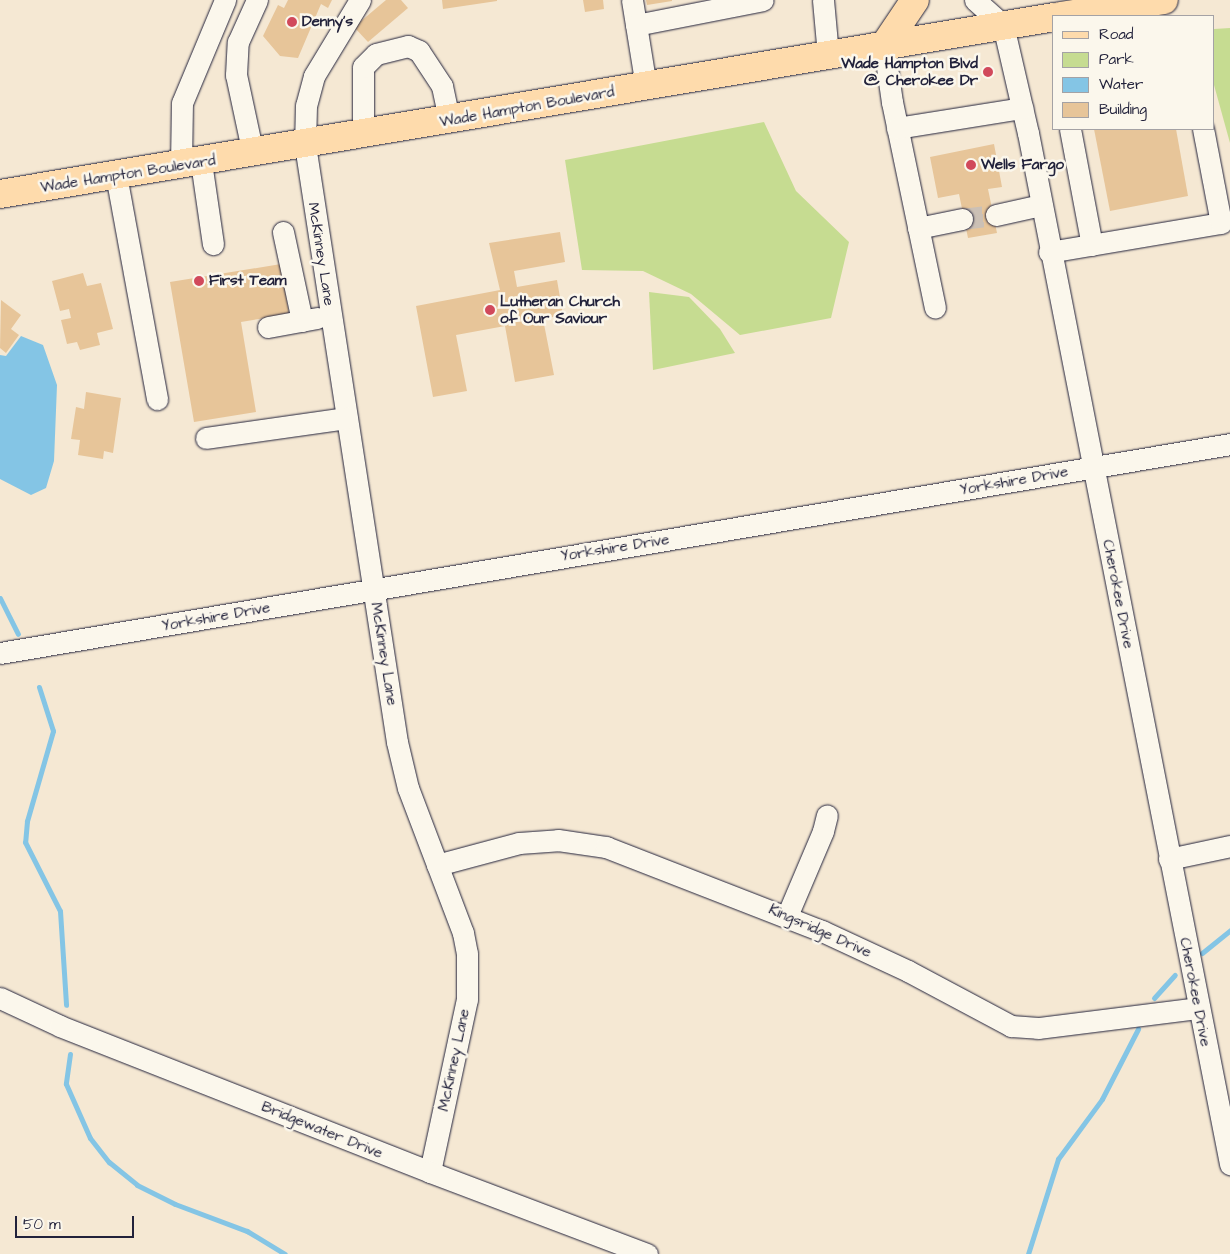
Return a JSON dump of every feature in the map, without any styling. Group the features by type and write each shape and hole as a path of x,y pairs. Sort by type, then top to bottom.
{"main road":[{"path":"884,46 915,0"},
{"path":"1067,15 1125,3 1166,0"},
{"name":"Wade Hampton Boulevard","path":"0,194 253,154 305,135 363,135 1003,25 1052,18"}],"street":[{"path":"213,244 191,164 182,103 225,0"},
{"path":"253,154 236,75 238,42 257,0"},
{"name":"McKinney Lane","path":"360,0 314,76 305,135 330,316 397,742 408,788 463,933 469,977 430,1172"},
{"path":"632,0 646,86"},
{"path":"636,25 763,0"},
{"path":"823,0 828,55"},
{"path":"975,0 1003,25"},
{"path":"1166,0 1170,15"},
{"name":"Cherokee Drive","path":"1003,25 1022,108 1230,1164"},
{"path":"363,135 363,67 376,54 408,46 419,52 442,86 449,120"},
{"path":"884,46 897,128 935,308"},
{"path":"897,128 1022,108"},
{"path":"1070,130 1092,244"},
{"path":"1049,252 1221,223 1204,130"},
{"path":"116,175 157,398"},
{"path":"996,215 1041,205"},
{"path":"918,228 962,220"},
{"path":"283,232 302,321"},
{"path":"268,327 330,316"},
{"path":"206,438 347,418"},
{"name":"Yorkshire Drive","path":"0,653 1230,444"},
{"path":"787,916 824,830 827,815"},
{"name":"Kingsridge Drive","path":"437,865 519,843 582,841 643,859 787,916 908,971 1011,1026 1038,1028 1199,1008"},
{"path":"1169,859 1230,846"},
{"name":"Bridgewater Drive","path":"0,998 60,1026 430,1172 647,1254"}],"green space":[{"path":"1230,28 1230,143 1215,89 1215,29"},
{"path":"764,122 796,191 849,242 831,318 740,335 691,294 643,271 582,270 565,160"},
{"path":"649,292 689,297 720,329 735,353 653,370"}],"water":[{"path":"21,336 43,345 57,385 54,461 46,488 31,495 0,479 0,355 6,356"}],"building":[{"name":"Denny's","path":"288,0 332,0 328,8 321,4 298,58 280,56 263,36 278,5 284,8"},
{"path":"386,0 401,0 408,8 368,42 354,27"},
{"path":"442,0 497,0 497,1 443,9"},
{"path":"583,0 603,0 604,9 585,12"},
{"path":"646,0 672,0 672,1 647,5"},
{"path":"1094,130 1176,130 1188,196 1110,211"},
{"path":"994,144 1002,187 988,189 997,233 968,238 959,194 938,198 930,157"},
{"name":"Lutheran Church of Our Saviour","path":"560,232 565,262 514,271 517,287 557,280 563,315 543,319 554,375 515,382 505,326 456,335 467,391 433,397 416,306 500,290 489,243"},
{"path":"281,264 289,314 241,322 256,412 194,422 170,282"},
{"path":"83,273 87,286 101,283 113,329 97,333 100,345 80,350 77,342 67,344 61,320 71,318 69,309 60,311 52,281"},
{"path":"1,300 21,315 11,329 19,335 6,353 0,348"},
{"path":"86,392 121,398 113,453 104,451 103,459 78,455 80,440 71,439 76,407 84,409"}],"waterway":[{"path":"0,598 18,634"},
{"path":"39,687 53,731 27,821 25,842 60,911 66,1005"},
{"path":"1202,953 1230,930"},
{"path":"1154,998 1175,975"},
{"path":"1028,1254 1058,1159 1102,1099 1138,1029"},
{"path":"70,1054 66,1084 90,1138 109,1162 137,1185 175,1204 247,1231 285,1254"}],"tunnel":[{"path":"962,219 996,215"}],"place":[{"name":"Denny's","path":"292,22"},
{"name":"Wade Hampton Blvd @ Cherokee Dr","path":"988,72"},
{"name":"Wells Fargo","path":"971,165"},
{"name":"First Team","path":"199,281"},
{"name":"Lutheran Church of Our Saviour","path":"490,310"}]}
